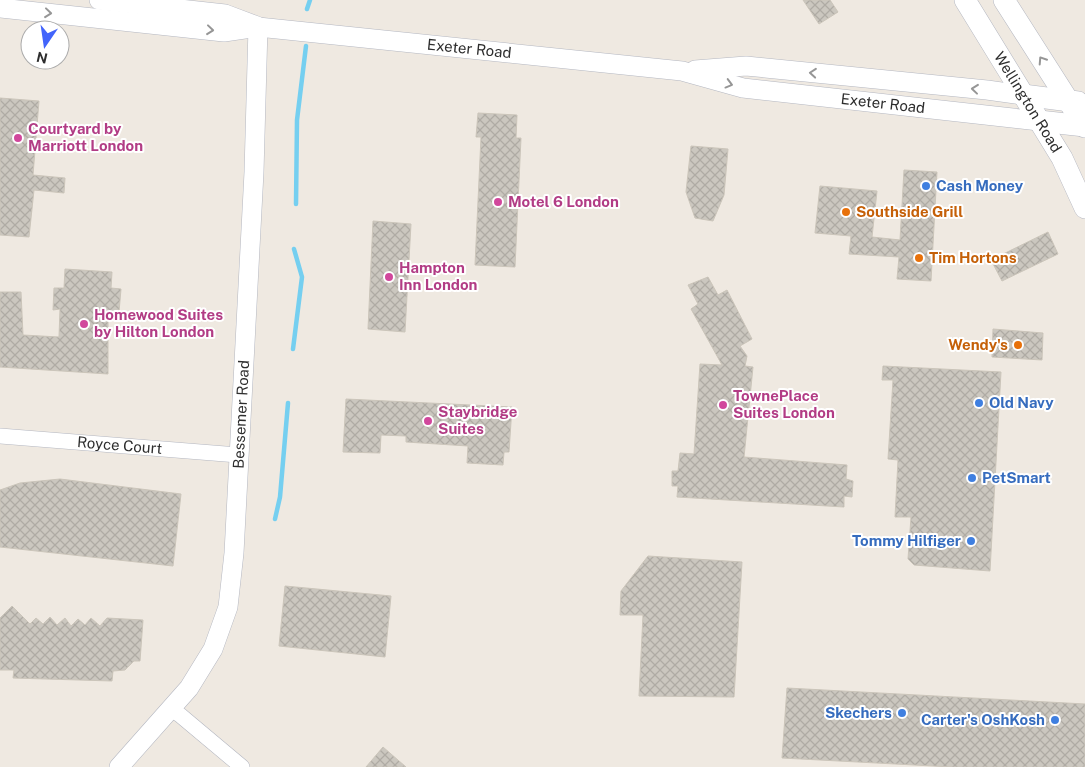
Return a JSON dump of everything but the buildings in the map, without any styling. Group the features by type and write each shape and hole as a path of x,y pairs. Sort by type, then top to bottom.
{"main road":[{"name":"Wellington Road","path":"965,0 1023,95 1044,121 1085,208"},
{"path":"1004,0 1077,102 1085,127"},
{"name":"Exeter Road","path":"1023,95 1077,102"},
{"name":"Exeter Road","path":"1044,121 1085,127"},
{"path":"1044,121 1085,173"}],"street":[{"name":"Exeter Road","path":"99,0 225,14 258,27"},
{"name":"Exeter Road","path":"0,8 224,32 258,27 682,71 743,88 1044,121"},
{"name":"Bessemer Road","path":"119,767 188,688 213,650 228,607 234,553 254,172 258,27"},
{"name":"Exeter Road","path":"682,71 746,66 1023,95"},
{"name":"Royce Court","path":"0,436 238,455"},
{"path":"171,709 242,767"}],"waterway":[{"path":"307,9 310,0"},
{"path":"296,204 297,120 306,46"},
{"path":"293,349 302,277 294,249"},
{"path":"275,519 280,497 288,403"}],"place":[{"name":"Courtyard by Marriott London","path":"18,138"},
{"name":"Cash Money","path":"926,186"},
{"name":"Motel 6 London","path":"498,202"},
{"name":"Southside Grill","path":"846,212"},
{"name":"Tim Hortons","path":"919,258"},
{"name":"Hampton Inn London","path":"389,277"},
{"name":"Homewood Suites by Hilton London","path":"84,324"},
{"name":"Wendy's","path":"1018,345"},
{"name":"Old Navy","path":"979,403"},
{"name":"TownePlace Suites London","path":"723,405"},
{"name":"Staybridge Suites","path":"428,421"},
{"name":"PetSmart","path":"972,478"},
{"name":"Tommy Hilfiger","path":"971,541"},
{"name":"Skechers","path":"902,713"},
{"name":"Carter's OshKosh","path":"1055,720"}]}
